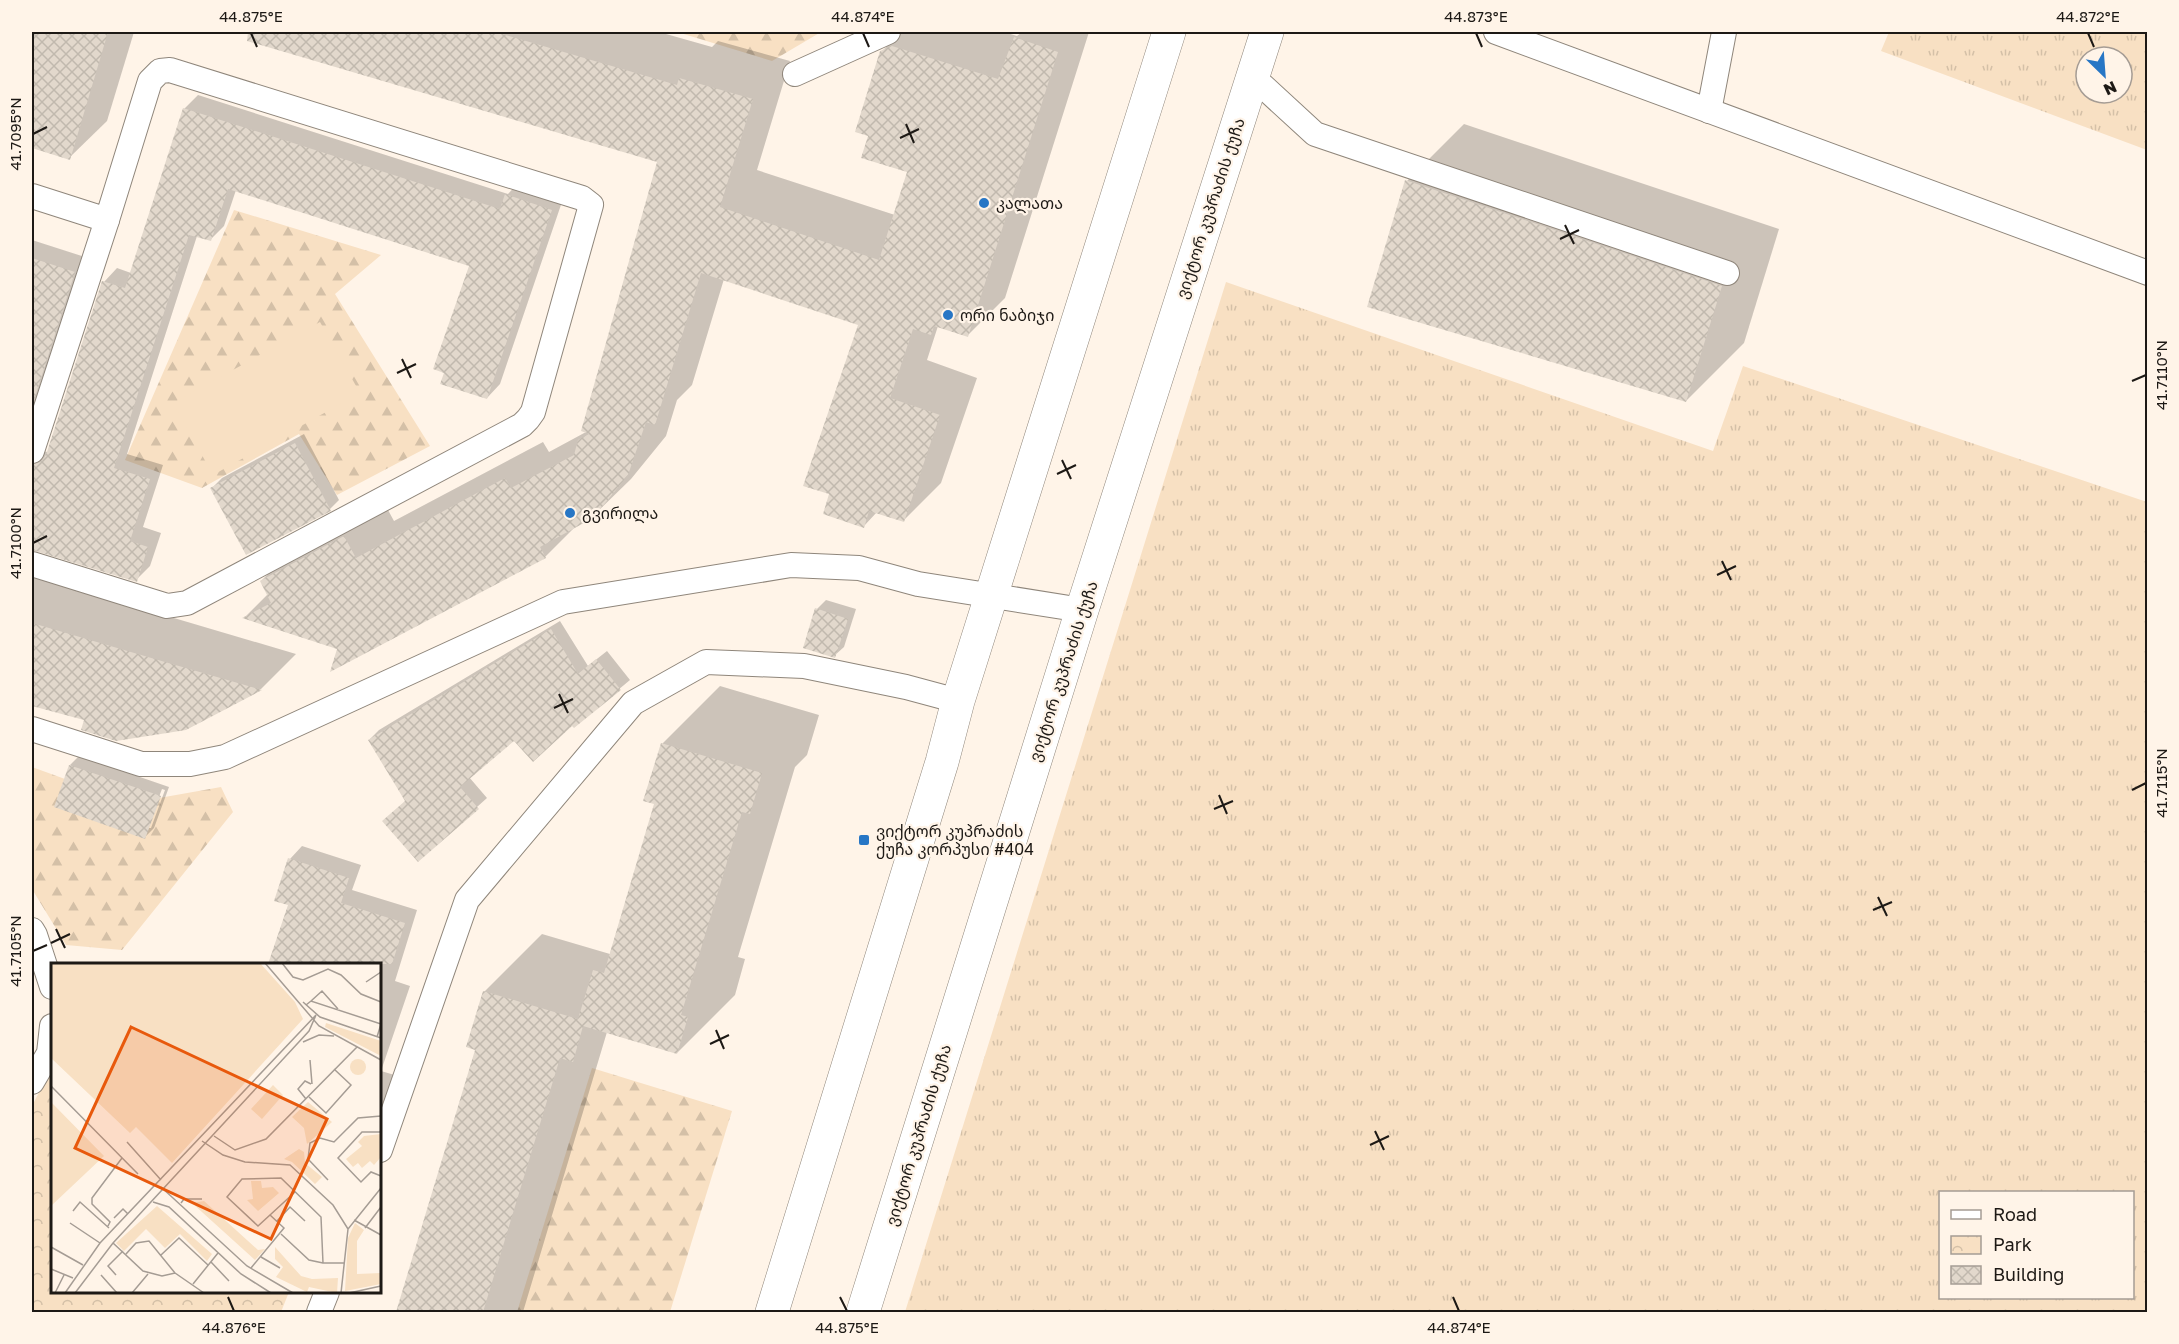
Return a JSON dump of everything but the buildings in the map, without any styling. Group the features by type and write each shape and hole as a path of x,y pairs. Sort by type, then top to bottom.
{"main road":[{"path":"772,1312 938,774 958,701 1169,32"},
{"name":"ვიქტორ კუპრაძის ქუჩა","path":"863,1312 1082,610 1267,32"}],"lane":[{"path":"795,74 888,32"},
{"path":"1496,32 2148,273"},
{"path":"1709,111 1724,32"},
{"path":"32,451 150,81 160,71 170,70 582,198 591,205 533,412 522,425 187,603 167,606 32,564"},
{"path":"1253,77 1315,134 1727,273"},
{"path":"32,196 106,220"},
{"path":"32,729 141,764 190,764 225,757 563,602 791,565 859,568 918,584 1082,610"},
{"path":"381,1147 467,900 633,703 706,663 804,666 906,687 958,701"},
{"path":"32,930 51,984"},
{"path":"32,1082 49,1053 51,1035"},
{"path":"319,1312 327,1293"}],"green space":[{"path":"677,32 821,32 772,61"},
{"path":"1889,32 2147,32 2147,150 1881,51"},
{"path":"234,210 381,255 335,294 430,446 337,495 299,434 202,488 125,460"},
{"path":"1226,282 1713,451 1743,366 2147,502 2147,1312 905,1312"},
{"path":"320,322 360,393 213,475 173,403"},
{"path":"32,767 131,803 221,787 233,812 122,950 66,945 32,889"},
{"path":"592,1068 732,1111 670,1312 517,1312"},
{"path":"51,1069 51,1293 289,1293 281,1312 32,1312 32,1106"}],"place":[{"name":"კალათა","path":"984,203"},
{"name":"ორი ნაბიჯი","path":"948,315"},
{"name":"გვირილა","path":"570,513"},
{"name":"ვიქტორ კუპრაძის ქუჩა კორპუსი #404","path":"864,840"}]}
